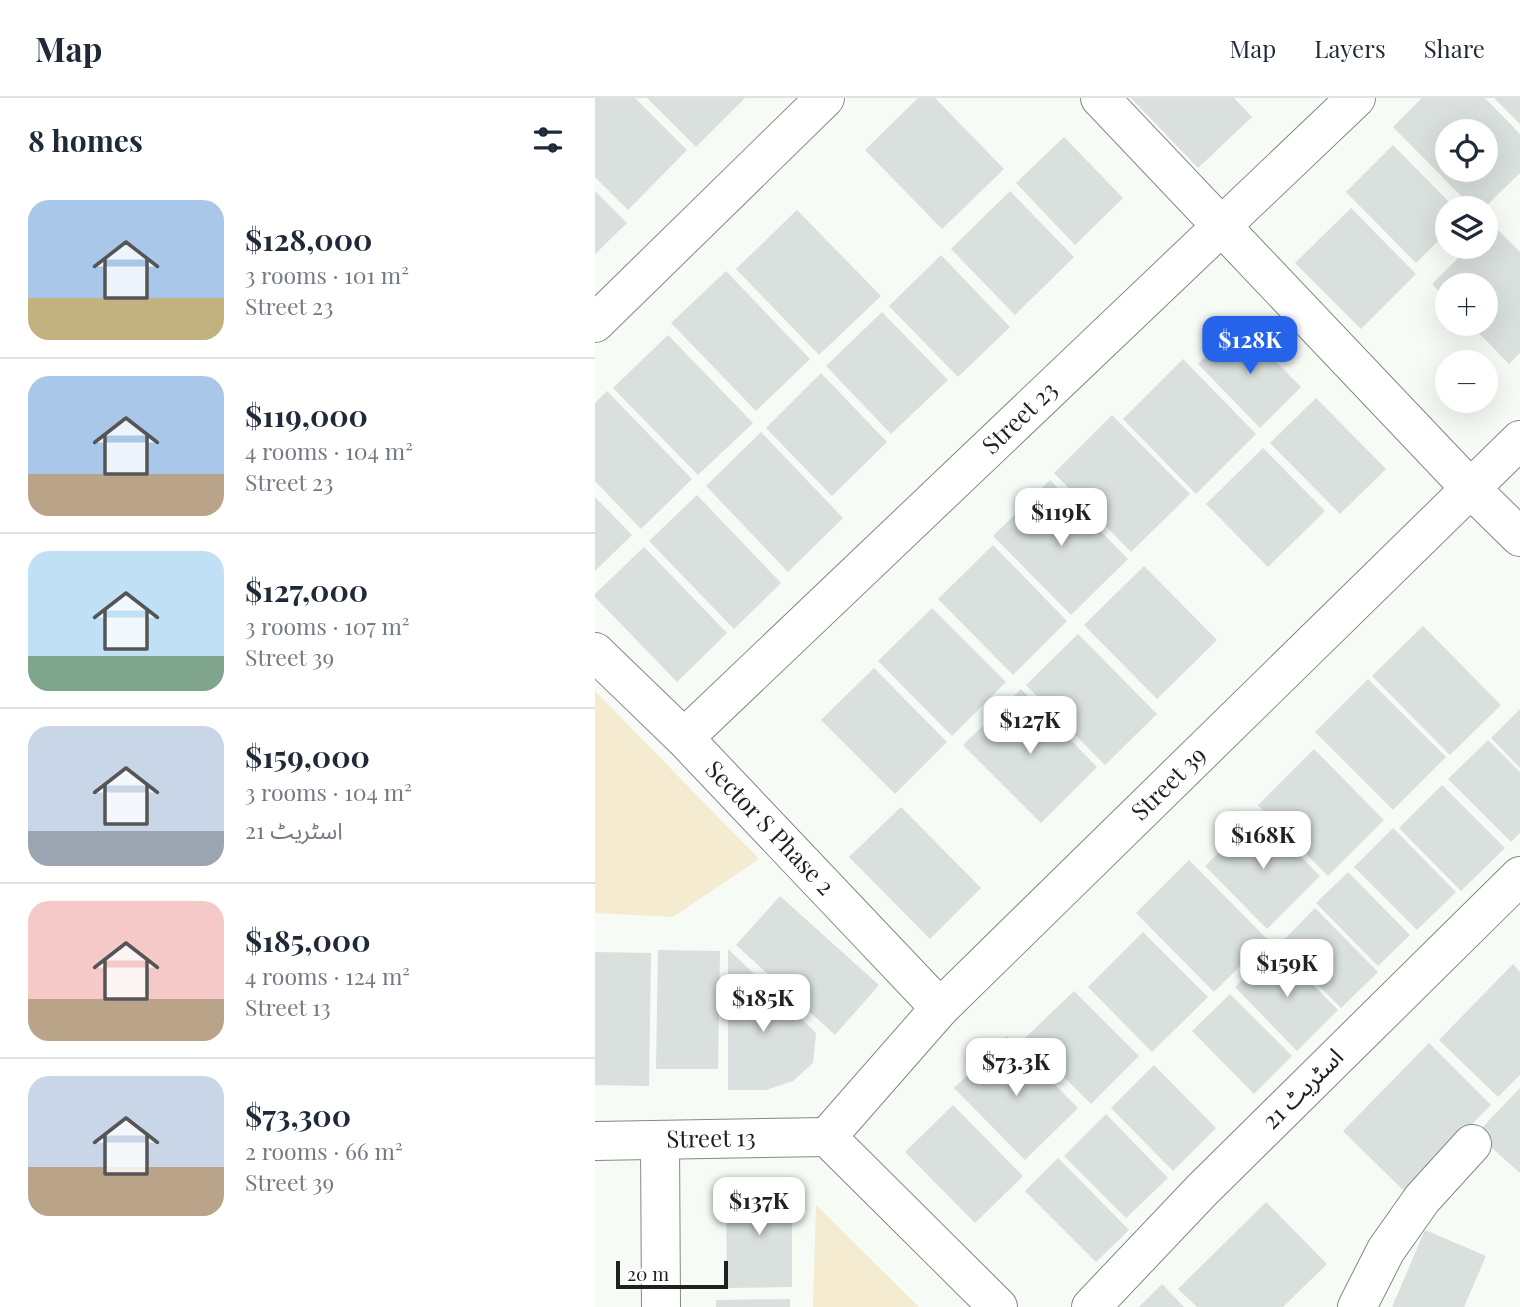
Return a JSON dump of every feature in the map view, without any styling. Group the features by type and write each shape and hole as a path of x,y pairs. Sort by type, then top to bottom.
{"street":[{"path":"595,323 825,98"},
{"path":"1100,98 1470,488 1520,537"},
{"name":"Street 23","path":"684,738 1356,98"},
{"name":"Street 39","path":"827,1137 940,1008 1520,440"},
{"name":"Sector S Phase 2","path":"595,652 684,738 940,1008"},
{"name":"اسٹریٹ 21","path":"1091,1307 1202,1190 1520,876"},
{"path":"827,1137 998,1307"},
{"name":"Street 13","path":"595,1141 827,1137"},
{"path":"660,1141 661,1307"},
{"path":"1357,1307 1386,1250 1422,1199 1472,1144"}],"shaded area":[{"path":"595,691 759,859 673,917 595,913"},
{"path":"816,1205 919,1307 813,1307"}],"building":[{"path":"595,98 635,98 687,150 628,210 595,177"},
{"path":"647,98 745,98 696,147"},
{"path":"918,98 935,98 1004,169 942,229 865,150"},
{"path":"1131,98 1234,98 1252,117 1198,168"},
{"path":"1422,98 1485,98 1520,134 1520,173 1496,196 1461,196 1447,182 1498,182 1498,119 1435,119 1435,170 1393,127"},
{"path":"1494,98 1520,98 1520,124"},
{"path":"1064,137 1123,198 1075,245 1016,183"},
{"path":"1393,145 1443,196 1435,196 1435,244 1416,263 1346,192"},
{"path":"595,191 627,223 595,254"},
{"path":"1010,191 1074,257 1015,315 951,249"},
{"path":"1351,208 1416,274 1361,329 1295,263"},
{"path":"797,210 881,296 819,355 736,269"},
{"path":"1498,230 1520,252 1520,353 1509,364 1482,336 1498,336 1498,273 1443,273 1457,259 1498,259"},
{"path":"941,255 1010,327 958,377 889,306"},
{"path":"726,271 810,359 756,411 671,323"},
{"path":"882,312 948,380 891,434 826,366"},
{"path":"1239,324 1301,387 1260,428 1198,364"},
{"path":"668,335 753,423 698,475 613,388"},
{"path":"1183,359 1256,434 1196,494 1123,419"},
{"path":"821,373 887,442 832,496 766,428"},
{"path":"607,391 692,479 641,529 595,481 595,403"},
{"path":"1316,398 1386,469 1340,514 1270,443"},
{"path":"1112,415 1190,494 1131,552 1054,473"},
{"path":"761,432 843,518 788,572 706,486"},
{"path":"1263,448 1325,511 1268,567 1206,504"},
{"path":"1050,480 1128,559 1071,615 993,536"},
{"path":"697,495 781,583 734,629 649,541"},
{"path":"595,497 632,535 595,571"},
{"path":"993,545 1067,621 1013,675 938,599"},
{"path":"644,547 727,633 677,682 595,597"},
{"path":"1144,566 1217,640 1157,699 1084,625"},
{"path":"932,608 1006,682 952,736 878,661"},
{"path":"1423,626 1501,705 1450,755 1372,676"},
{"path":"1078,634 1157,714 1105,765 1026,685"},
{"path":"874,668 947,742 895,794 821,720"},
{"path":"1368,679 1446,757 1393,810 1315,732"},
{"path":"1021,689 1097,767 1041,823 963,745"},
{"path":"1520,709 1520,768 1491,738"},
{"path":"1488,740 1520,772 1520,833 1511,842 1448,779"},
{"path":"1314,749 1384,820 1328,876 1258,805"},
{"path":"1442,785 1505,848 1461,891 1399,828"},
{"path":"901,807 981,888 930,939 849,857"},
{"path":"1258,813 1320,876 1267,929 1205,866"},
{"path":"1393,828 1456,892 1417,930 1354,867"},
{"path":"1189,860 1267,939 1214,992 1136,913"},
{"path":"1348,872 1410,935 1378,966 1316,903"},
{"path":"780,896 879,985 835,1035 736,945"},
{"path":"1315,908 1378,972 1341,1008 1279,945"},
{"path":"1143,932 1208,997 1152,1052 1088,987"},
{"path":"1276,947 1338,1010 1297,1051 1235,987"},
{"path":"728,949 816,1033 813,1063 793,1081 766,1090 728,1090"},
{"path":"658,950 720,951 718,1069 656,1069"},
{"path":"595,952 651,953 649,1086 595,1085"},
{"path":"1513,964 1520,972 1520,1075 1498,1097 1439,1040"},
{"path":"1074,991 1139,1056 1091,1104 1025,1038"},
{"path":"1230,994 1292,1056 1254,1094 1192,1031"},
{"path":"1007,1036 1078,1108 1025,1160 954,1088"},
{"path":"1429,1043 1491,1105 1405,1192 1343,1131"},
{"path":"1154,1065 1216,1128 1173,1171 1111,1108"},
{"path":"1520,1088 1520,1173 1476,1134"},
{"path":"953,1105 1023,1176 975,1223 905,1152"},
{"path":"1106,1114 1168,1178 1126,1218 1064,1156"},
{"path":"1058,1158 1129,1230 1096,1262 1025,1191"},
{"path":"792,1187 792,1287 727,1288 726,1188"},
{"path":"1266,1202 1327,1264 1283,1307 1197,1307 1178,1289"},
{"path":"1425,1230 1486,1256 1464,1307 1392,1307"},
{"path":"1162,1284 1184,1307 1139,1307"},
{"path":"790,1299 790,1307 716,1307 716,1300"}]}
